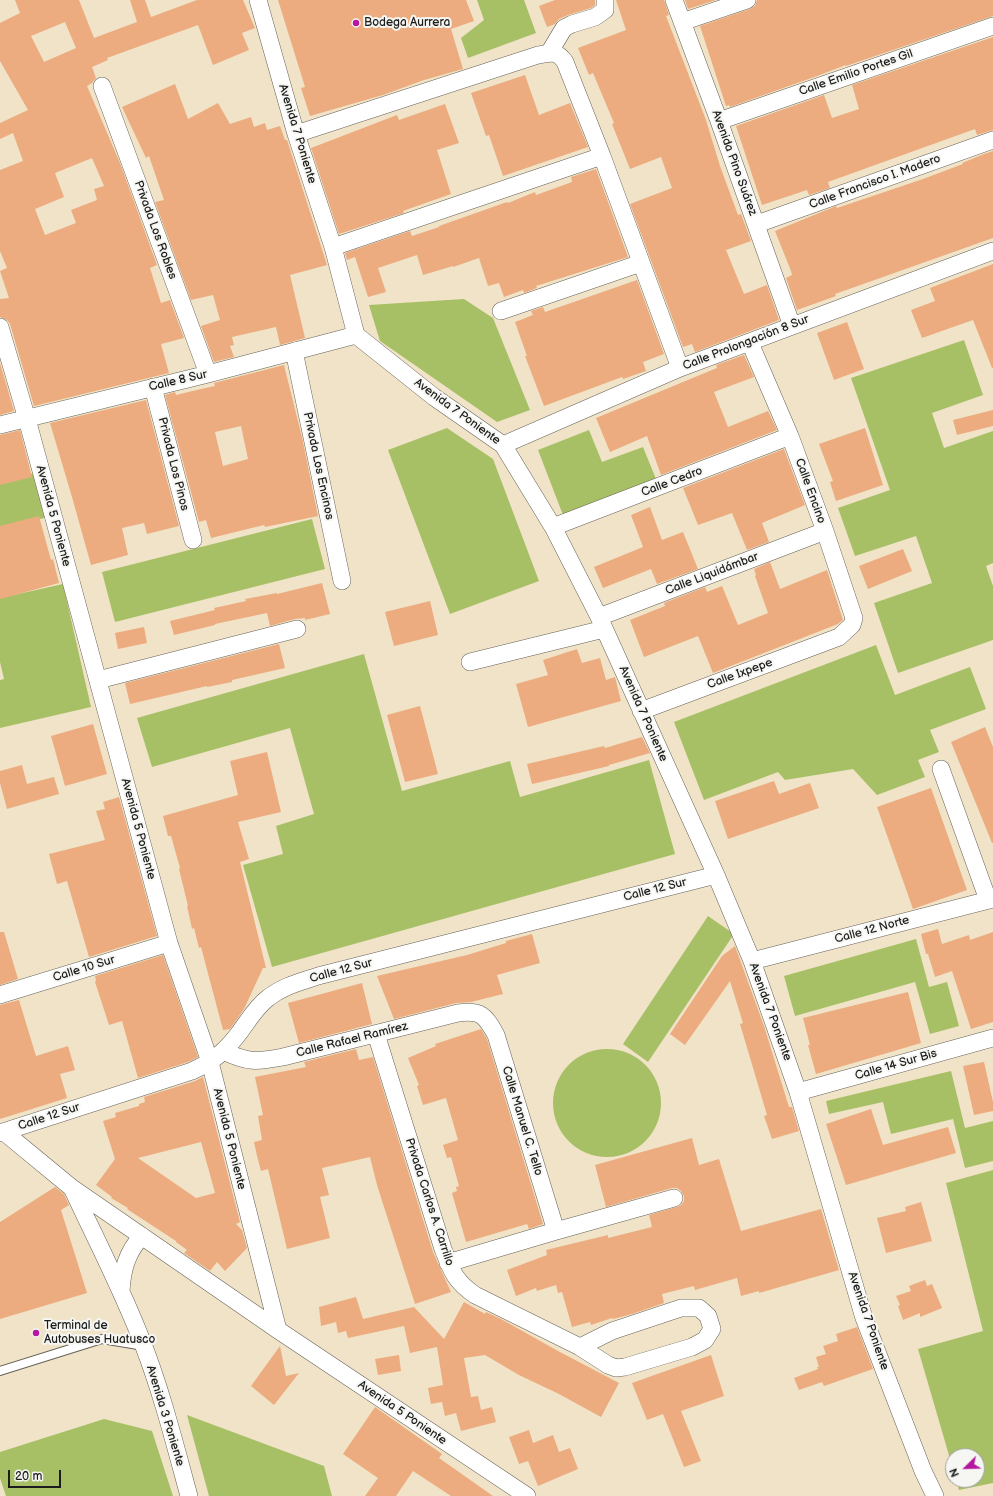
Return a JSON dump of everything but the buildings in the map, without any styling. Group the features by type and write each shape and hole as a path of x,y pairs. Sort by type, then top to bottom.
{"street":[{"name":"Avenida 7 Poniente","path":"258,0 296,134 333,247 356,335 434,397 503,445 553,527 602,623 640,710 716,875 752,961 798,1092 864,1318 923,1471 935,1496"},
{"path":"549,53 564,28 595,17 605,10 605,0"},
{"name":"Avenida Pino Suárez","path":"674,0 757,224 792,326"},
{"path":"682,22 747,0"},
{"name":"Calle Emilio Portes Gil","path":"719,121 993,26"},
{"path":"296,134 530,57 549,53 561,56 565,62 602,156 680,368"},
{"name":"Privada Los Robles","path":"102,86 208,374"},
{"name":"Calle Francisco I. Madero","path":"757,224 993,140"},
{"path":"333,247 602,156"},
{"name":"Calle Prolongación 8 Sur","path":"503,445 680,368 993,251"},
{"path":"501,311 641,262"},
{"name":"Avenida 5 Poniente","path":"0,326 27,419 169,943 210,1062 278,1330"},
{"name":"Calle 8 Sur","path":"0,425 208,374 356,335"},
{"name":"Calle Encino","path":"750,343 790,436 825,531 854,618 852,625 839,637"},
{"name":"Privada Los Encinos","path":"294,351 342,581"},
{"name":"Privada Los Pinos","path":"153,387 193,540"},
{"name":"Calle Cedro","path":"553,527 790,436"},
{"name":"Calle Liquidámbar","path":"470,662 602,623 825,531"},
{"path":"98,680 297,629"},
{"name":"Calle Ixpepe","path":"640,710 839,637"},
{"path":"941,769 991,899"},
{"name":"Calle 12 Sur","path":"2,1132 192,1070 210,1062 223,1051 267,998 286,986 318,976 716,875"},
{"name":"Calle 12 Norte","path":"752,961 991,899"},
{"name":"Calle 10 Sur","path":"0,995 169,943"},
{"name":"Calle Rafael Ramírez","path":"223,1051 248,1061 263,1061 472,1011 481,1015"},
{"name":"Calle Manuel C. Tello","path":"481,1015 489,1022 496,1035 556,1231"},
{"name":"Privada Carlos A. Carrillo","path":"376,1034 448,1263 453,1274 463,1287 475,1295 580,1347 608,1365 616,1368 625,1367 692,1347 705,1340 712,1329 708,1316 699,1308 681,1308 612,1331 580,1347"},
{"name":"Calle 14 Sur Bis","path":"798,1092 993,1038"},
{"name":"Avenida 5 Poniente","path":"2,1132 72,1188 278,1330 527,1496"},
{"name":"Avenida 3 Poniente","path":"72,1188 121,1292 144,1346 189,1496"},
{"path":"448,1263 674,1198"},
{"name":"Avenida 3 Poniente","path":"121,1292 122,1273 130,1251 142,1236"}],"lane":[{"path":"0,1371 102,1339 144,1346"}],"green space":[{"path":"477,0 524,0 536,33 468,58 461,38 484,20"},
{"path":"464,299 493,318 530,410 497,422 380,341 369,305"},
{"path":"964,340 983,395 932,413 944,448 993,431 993,563 986,566 993,586 993,640 898,673 874,603 932,583 916,536 855,556 838,508 890,490 851,378"},
{"path":"447,428 493,459 539,581 450,614 388,450"},
{"path":"589,430 602,462 643,447 656,479 563,515 538,450"},
{"path":"39,472 49,517 0,528 0,481"},
{"path":"312,519 325,569 115,622 102,572"},
{"path":"63,584 91,707 0,728 0,680 4,679 0,662 0,598"},
{"path":"876,645 895,695 970,667 986,709 930,730 939,752 918,760 925,777 877,795 853,769 785,780 778,772 704,800 674,722"},
{"path":"364,654 402,791 510,761 520,797 649,760 675,854 272,967 243,865 283,854 276,826 314,814 290,728 152,767 137,718"},
{"path":"708,916 734,934 648,1062 623,1044"},
{"path":"916,939 929,987 947,982 959,1026 930,1034 915,982 795,1016 784,976"},
{"path":"607,1049 628,1053 645,1065 657,1082 661,1103 657,1124 645,1141 628,1153 607,1157 586,1153 569,1141 557,1124 553,1103 557,1082 569,1065 586,1053"},
{"path":"951,1071 965,1128 993,1121 993,1161 965,1168 953,1119 891,1134 883,1102 829,1114 826,1101"},
{"path":"993,1170 993,1483 985,1485 985,1448 947,1448 918,1349 983,1331 946,1183"},
{"path":"187,1415 324,1466 332,1496 209,1496"},
{"path":"104,1419 152,1431 173,1496 6,1496 0,1478 0,1452"},
{"path":"958,1488 969,1488 959,1490"}],"place":[{"name":"Bodega Aurrera","path":"356,23"},
{"name":"Terminal de Autobuses Huatusco","path":"36,1333"}]}
